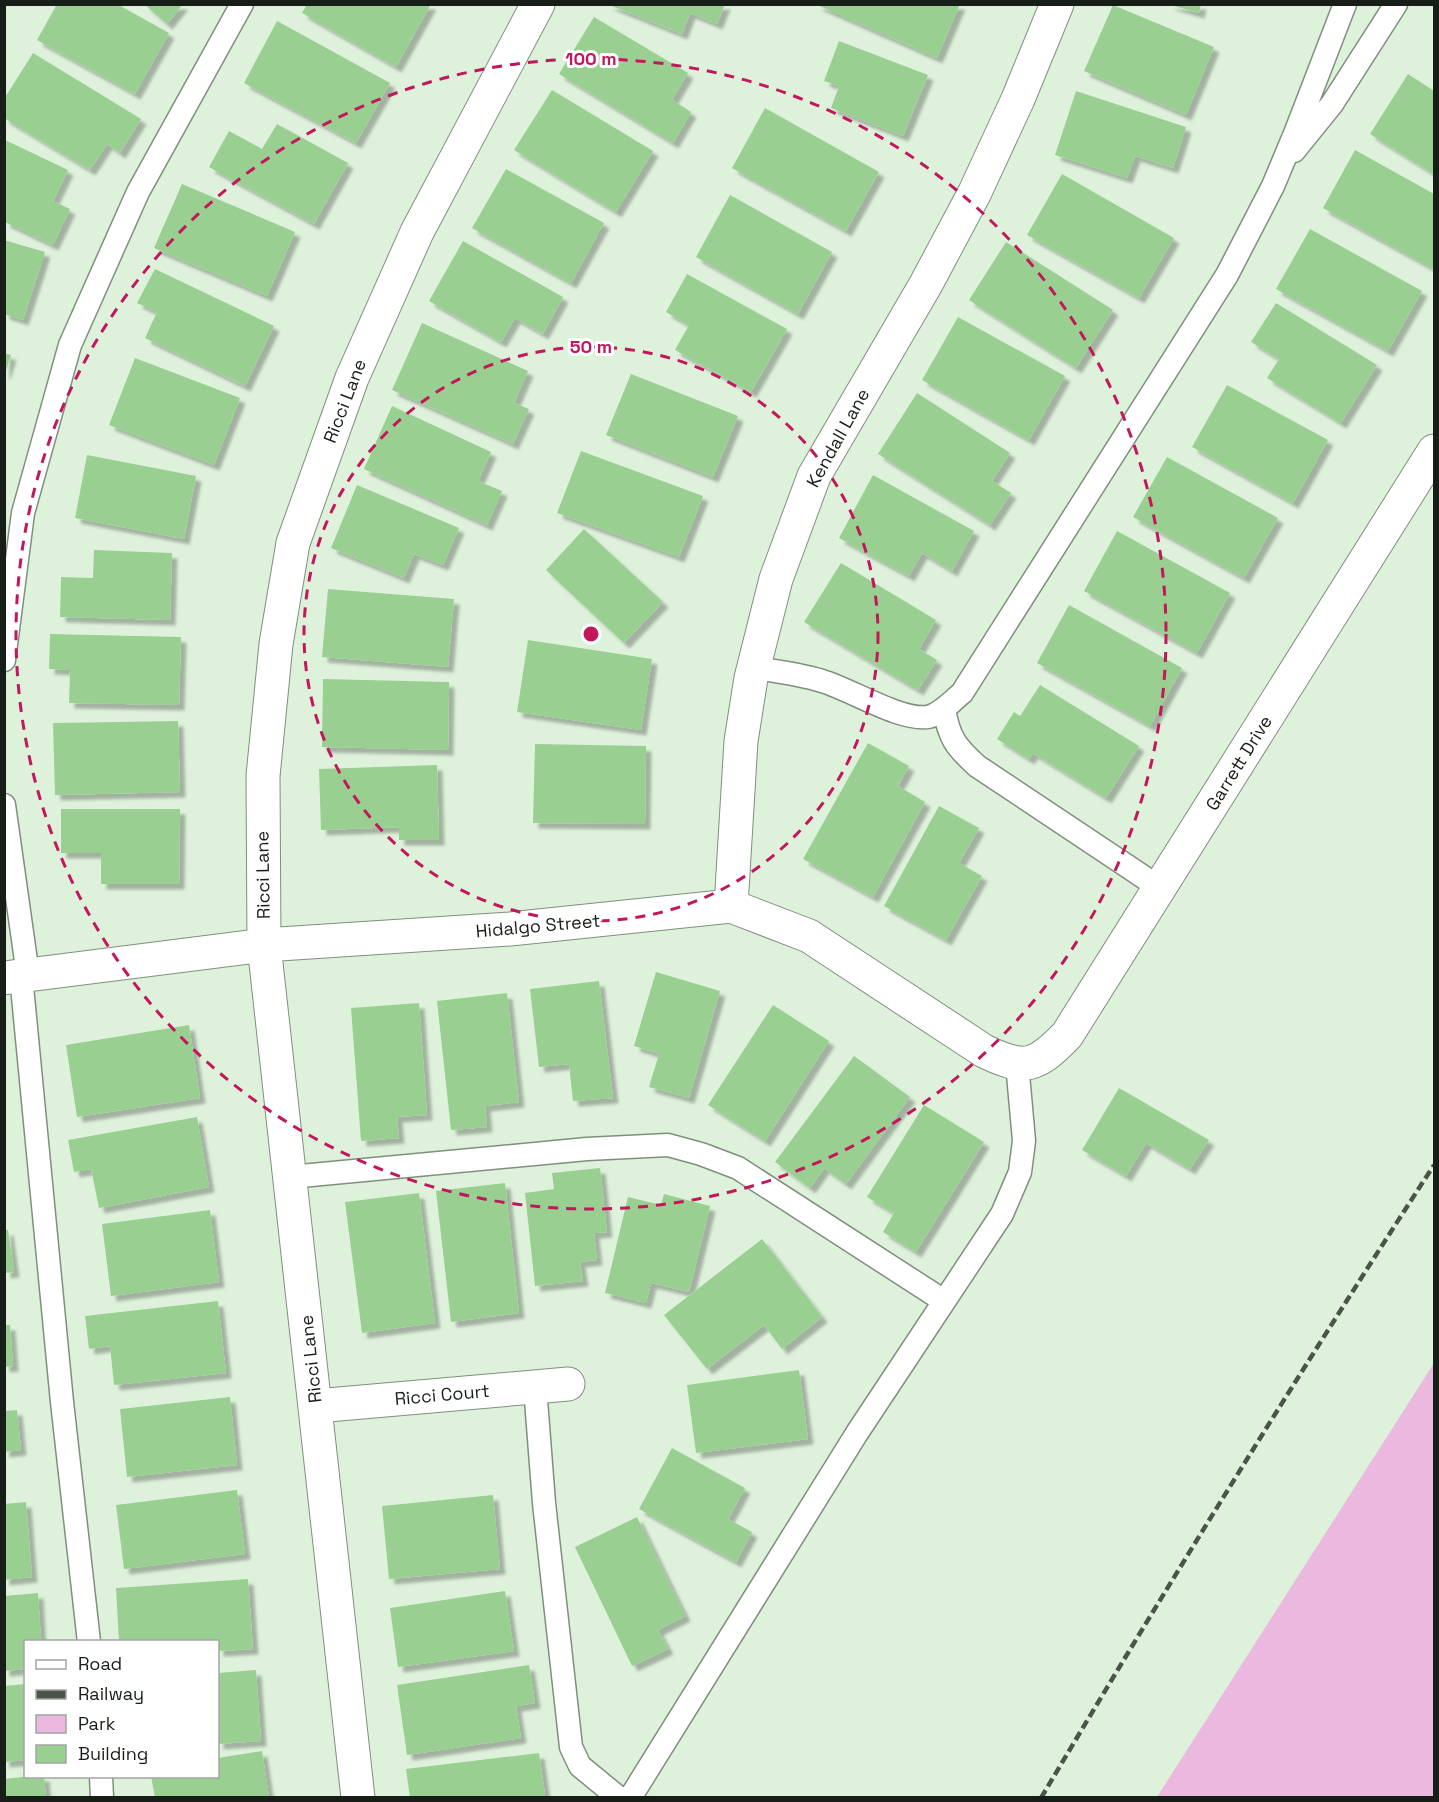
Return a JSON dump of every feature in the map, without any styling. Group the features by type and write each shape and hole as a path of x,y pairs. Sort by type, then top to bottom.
{"street":[{"name":"Ricci Lane","path":"358,1797 264,945 262,776 276,644 293,543 352,378 417,232 538,4"},
{"name":"Kendall Lane","path":"731,906 741,741 754,668 776,579 814,476 926,284 975,192 1018,99 1057,4"},
{"name":"Garrett Drive","path":"1024,1063 1049,1054 1067,1035 1434,451"},
{"name":"Hidalgo Street","path":"18,976 264,945 510,929 731,906 809,936 984,1051 1007,1062 1024,1063"},
{"name":"Ricci Court","path":"316,1406 568,1384"}],"lane":[{"path":"4,660 23,513 70,345 138,192 242,4"},
{"path":"754,668 822,681 880,706 908,715 928,717 944,709 962,693 1227,275 1281,165 1345,4"},
{"path":"1281,165 1305,140 1332,104 1396,4"},
{"path":"944,709 948,731 958,749 977,766 1160,888"},
{"path":"4,805 18,976 89,1640"},
{"path":"630,1797 857,1433 1002,1214 1020,1172 1024,1141 1024,1063"},
{"path":"290,1177 587,1149 668,1145 738,1168 944,1301"},
{"path":"535,1387 544,1503 571,1748 580,1766 619,1797"},
{"path":"101,1778 102,1797"}],"green space":[{"path":"1434,1363 1434,1797 1157,1797"}],"building":[{"path":"57,4 117,4 169,33 135,94 37,40"},
{"path":"144,4 183,4 167,24"},
{"path":"307,4 431,4 396,67 302,13"},
{"path":"607,4 725,4 717,24 690,13 682,34"},
{"path":"815,4 960,4 937,58"},
{"path":"1167,4 1201,4 1199,13"},
{"path":"1113,5 1214,47 1186,115 1084,71"},
{"path":"594,17 688,73 672,100 691,112 673,143 559,74"},
{"path":"277,21 390,83 356,143 244,83"},
{"path":"839,41 928,75 903,136 831,108 839,86 824,81"},
{"path":"33,53 141,119 120,153 107,144 90,170 4,118 4,99"},
{"path":"1408,74 1434,91 1434,174 1370,134"},
{"path":"552,90 653,151 616,212 514,150"},
{"path":"1076,91 1186,127 1173,168 1135,156 1127,178 1055,155"},
{"path":"765,108 879,172 846,231 732,168"},
{"path":"277,124 348,163 314,224 209,167 229,131 262,149"},
{"path":"5,140 68,170 53,201 70,209 53,245 5,222"},
{"path":"1355,150 1434,194 1434,269 1323,208"},
{"path":"506,169 604,223 571,283 472,228"},
{"path":"1062,174 1174,238 1139,298 1027,235"},
{"path":"182,184 295,232 267,296 154,248"},
{"path":"730,195 832,252 798,314 696,257"},
{"path":"1310,229 1422,291 1388,351 1276,289"},
{"path":"4,240 45,252 23,320 4,314"},
{"path":"463,241 563,297 543,334 515,318 501,342 429,301"},
{"path":"1006,242 1113,310 1076,368 969,300"},
{"path":"155,269 274,326 245,386 145,338 157,312 137,303"},
{"path":"687,274 787,329 751,392 675,350 689,325 666,312"},
{"path":"1276,303 1377,365 1341,423 1267,378 1279,359 1251,342"},
{"path":"958,317 1065,376 1029,440 922,380"},
{"path":"422,323 528,371 514,403 529,409 513,444 392,390"},
{"path":"4,353 11,355 5,374 4,374"},
{"path":"135,358 240,398 214,465 109,425"},
{"path":"631,374 738,416 713,477 606,435"},
{"path":"1227,385 1328,440 1293,503 1192,447"},
{"path":"917,393 1010,453 992,481 1011,493 990,525 878,454"},
{"path":"392,406 491,452 478,481 502,491 487,525 364,469"},
{"path":"581,451 703,496 679,557 557,513"},
{"path":"87,455 196,476 184,539 75,518"},
{"path":"1167,457 1278,518 1244,578 1133,517"},
{"path":"873,475 974,531 952,571 922,553 909,576 839,538"},
{"path":"357,485 459,528 443,565 414,554 404,578 331,548"},
{"path":"584,529 663,602 624,643 546,570"},
{"path":"1117,531 1230,593 1197,653 1084,591"},
{"path":"94,550 172,553 170,620 60,617 61,577 93,578"},
{"path":"841,563 936,620 919,649 937,660 918,690 804,622"},
{"path":"328,589 454,599 448,667 322,657"},
{"path":"1069,605 1182,668 1150,726 1037,663"},
{"path":"50,634 181,637 179,705 69,703 70,670 49,669"},
{"path":"528,640 652,659 641,730 517,712"},
{"path":"323,679 449,682 448,750 322,747"},
{"path":"1040,685 1139,746 1106,798 1033,753 1029,759 997,739 1014,712 1020,716"},
{"path":"178,721 180,792 55,795 53,723"},
{"path":"868,743 909,766 898,786 925,802 873,897 803,859"},
{"path":"535,744 646,746 645,824 533,823"},
{"path":"437,765 439,840 399,840 399,827 321,830 319,769"},
{"path":"939,806 979,828 959,863 982,876 946,940 884,906"},
{"path":"61,809 180,809 179,884 101,884 101,853 61,853"},
{"path":"656,972 720,991 689,1098 649,1087 659,1054 634,1046"},
{"path":"599,981 613,1098 573,1101 569,1064 539,1067 530,989"},
{"path":"507,993 519,1102 485,1106 487,1127 451,1130 437,1001"},
{"path":"419,1003 427,1115 397,1117 399,1138 361,1141 351,1008"},
{"path":"773,1005 829,1041 765,1141 708,1105"},
{"path":"189,1025 200,1098 77,1117 66,1045"},
{"path":"854,1056 910,1097 846,1184 824,1168 810,1188 775,1162"},
{"path":"1119,1088 1209,1140 1190,1169 1146,1143 1126,1176 1082,1150"},
{"path":"924,1105 984,1142 916,1252 883,1232 894,1213 867,1197"},
{"path":"197,1117 209,1187 99,1208 91,1169 74,1172 68,1140"},
{"path":"600,1168 607,1232 594,1233 597,1260 580,1262 583,1281 535,1286 525,1193 554,1189 552,1173"},
{"path":"505,1183 519,1313 451,1322 436,1191"},
{"path":"419,1193 435,1323 362,1333 345,1202"},
{"path":"664,1194 710,1206 689,1292 651,1283 646,1303 605,1293 628,1197 661,1205"},
{"path":"210,1210 219,1282 111,1296 102,1224"},
{"path":"5,1230 8,1230 14,1272 5,1273"},
{"path":"762,1239 822,1317 782,1349 764,1325 707,1369 664,1315"},
{"path":"218,1301 226,1373 114,1385 110,1346 89,1349 85,1316"},
{"path":"4,1325 10,1325 13,1366 4,1367"},
{"path":"799,1370 808,1439 696,1453 687,1385"},
{"path":"230,1397 237,1465 127,1477 120,1409"},
{"path":"17,1410 21,1450 4,1452 4,1411"},
{"path":"672,1448 745,1488 728,1519 752,1532 736,1562 639,1509"},
{"path":"237,1490 245,1554 124,1569 116,1505"},
{"path":"493,1495 500,1569 389,1579 382,1506"},
{"path":"26,1502 32,1577 4,1580 4,1504"},
{"path":"637,1517 685,1616 658,1630 668,1649 632,1666 575,1547"},
{"path":"248,1579 253,1649 219,1651 219,1640 119,1640 116,1588"},
{"path":"505,1591 514,1651 398,1667 390,1608"},
{"path":"38,1593 41,1640 24,1640 24,1669 4,1671 4,1596"},
{"path":"529,1665 535,1703 516,1706 521,1738 407,1755 397,1685"},
{"path":"256,1670 261,1741 219,1744 219,1673"},
{"path":"24,1684 24,1760 4,1762 4,1686"},
{"path":"262,1751 269,1798 155,1798 151,1778 219,1778 219,1758"},
{"path":"539,1753 545,1795 527,1798 410,1798 406,1769"},
{"path":"44,1778 46,1798 4,1798 4,1779"}],"railway":[{"path":"1041,1798 1234,1479 1434,1165"}]}
